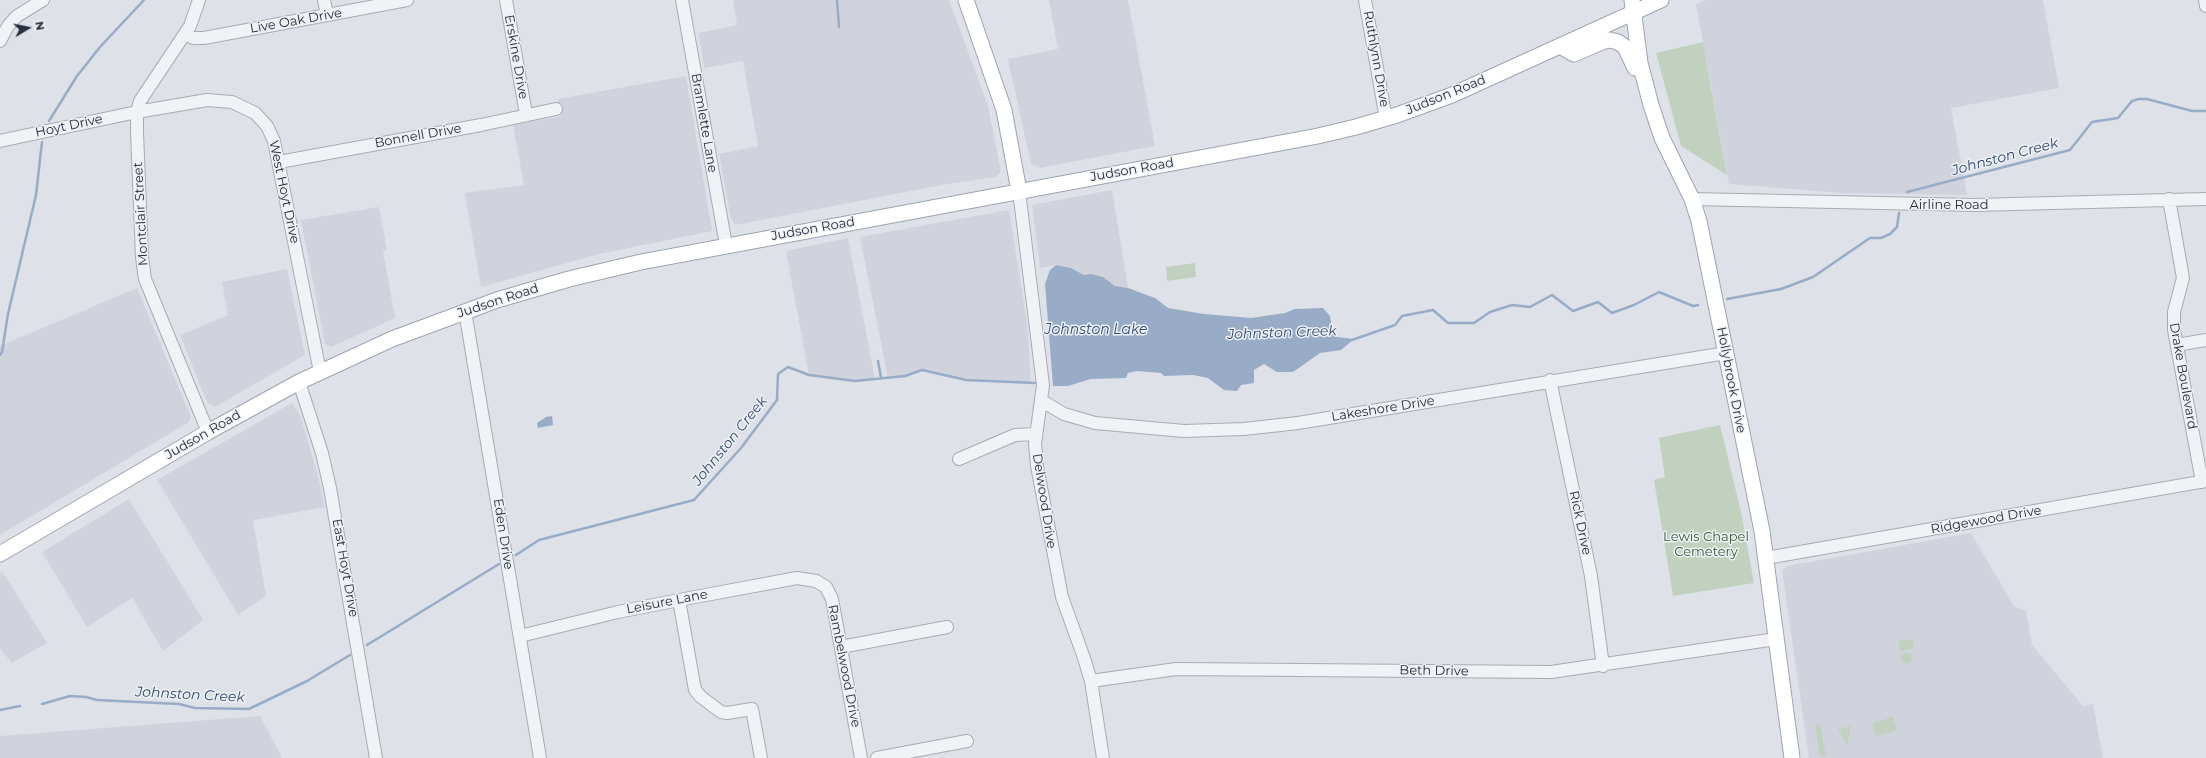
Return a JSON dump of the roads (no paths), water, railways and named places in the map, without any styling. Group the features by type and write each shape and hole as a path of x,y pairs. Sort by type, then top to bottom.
{"main road":[{"path":"966,0 1004,110 1020,191"},
{"name":"Judson Road","path":"0,554 208,432 299,382 392,339 465,311 569,278 726,245 1318,136 1386,119 1452,95 1560,46 1633,6 1661,0"},
{"name":"Hollybrook Drive","path":"1633,6 1643,74 1662,138 1692,199 1699,221 1766,558 1792,758"},
{"path":"1560,46 1574,54 1604,41 1610,40 1618,42 1626,47 1632,67 1643,74"}],"street":[{"path":"0,41 8,26 17,16 43,0"},
{"name":"Montclair Street","path":"198,0 194,17 185,34 146,91 137,112 137,132 144,273 151,295 208,432"},
{"path":"324,0 327,15"},
{"name":"Live Oak Drive","path":"185,34 193,38 204,38 407,0"},
{"name":"Erskine Drive","path":"506,0 526,114"},
{"name":"Bramlette Lane","path":"682,0 726,245"},
{"name":"Ruthlynn Drive","path":"1365,0 1386,119"},
{"path":"2205,0 2206,6"},
{"name":"West Hoyt Drive","path":"137,112 207,100 225,100 238,104 255,113 267,126 274,141 279,162 320,372"},
{"name":"Bonnell Drive","path":"279,162 481,124 556,108"},
{"name":"Hoyt Drive","path":"0,141 137,112"},
{"name":"Delwood Drive","path":"1020,191 1042,381 1042,401 1036,434 1037,466 1059,585 1064,606 1084,658 1090,681 1103,758"},
{"name":"Airline Road","path":"1692,199 1968,205 2206,199"},
{"name":"Drake Boulevard","path":"2170,200 2183,278 2173,315 2177,345 2204,481"},
{"name":"Eden Drive","path":"465,311 540,758"},
{"path":"2177,345 2206,340"},
{"name":"Lakeshore Drive","path":"1042,401 1064,414 1095,423 1184,431 1229,430 1298,423 1726,352"},
{"name":"Rick Drive","path":"1550,380 1591,576 1603,666"},
{"name":"East Hoyt Drive","path":"299,382 322,453 330,488 376,758"},
{"path":"959,459 1015,435 1036,434"},
{"name":"Ridgewood Drive","path":"1766,558 2204,481"},
{"name":"Leisure Lane","path":"520,636 622,611 797,578 816,581"},
{"name":"Rambelwood Drive","path":"816,581 826,587 831,595 861,758"},
{"path":"679,600 695,690 701,697 721,712 727,713 752,709 761,758"},
{"path":"841,647 947,627"},
{"name":"Beth Drive","path":"1090,681 1176,669 1541,672 1603,666 1776,639"},
{"path":"877,758 967,741"}],"water":[{"name":"Johnston Lake","path":"1056,265 1071,268 1084,275 1091,274 1103,277 1115,286 1128,288 1155,298 1168,308 1204,314 1251,318 1285,313 1295,309 1323,308 1330,316 1332,328 1337,337 1354,339 1341,350 1320,353 1293,372 1277,372 1264,364 1254,370 1254,383 1241,385 1237,391 1224,390 1208,378 1193,375 1164,376 1161,373 1137,371 1128,373 1126,378 1091,379 1068,386 1053,386 1045,284 1050,270"},
{"path":"552,416 553,425 538,428 537,423 546,417"}],"waterway":[{"path":"49,121 77,76 100,47 144,0"},
{"path":"837,0 839,27"},
{"name":"Johnston Creek","path":"1907,192 2070,150 2092,122 2118,118 2132,101 2139,99 2147,99 2192,111 2206,111"},
{"path":"0,355 2,352 8,314 36,195 42,142"},
{"name":"Johnston Creek","path":"1727,299 1781,289 1813,277 1870,238 1881,238 1890,234 1897,227 1899,213"},
{"name":"Johnston Creek","path":"1352,340 1395,325 1402,316 1433,310 1448,323 1474,323 1490,312 1512,305 1530,307 1552,295 1573,311 1598,302 1612,313 1634,305 1659,292 1693,306 1698,305"},
{"path":"878,361 881,378"},
{"name":"Johnston Creek","path":"516,555 539,540 694,500 741,448 777,400 778,374 788,367 809,375 855,381 905,376 922,370 966,380 1035,383"},
{"name":"Johnston Creek","path":"367,645 499,564"},
{"name":"Johnston Creek","path":"42,704 70,696 86,697 97,700 179,704 195,708 249,709 307,681 350,655"},
{"name":"Johnston Creek","path":"0,710 20,706"}],"park label":[{"name":"Lewis Chapel Cemetery","path":"1706,544"}]}
